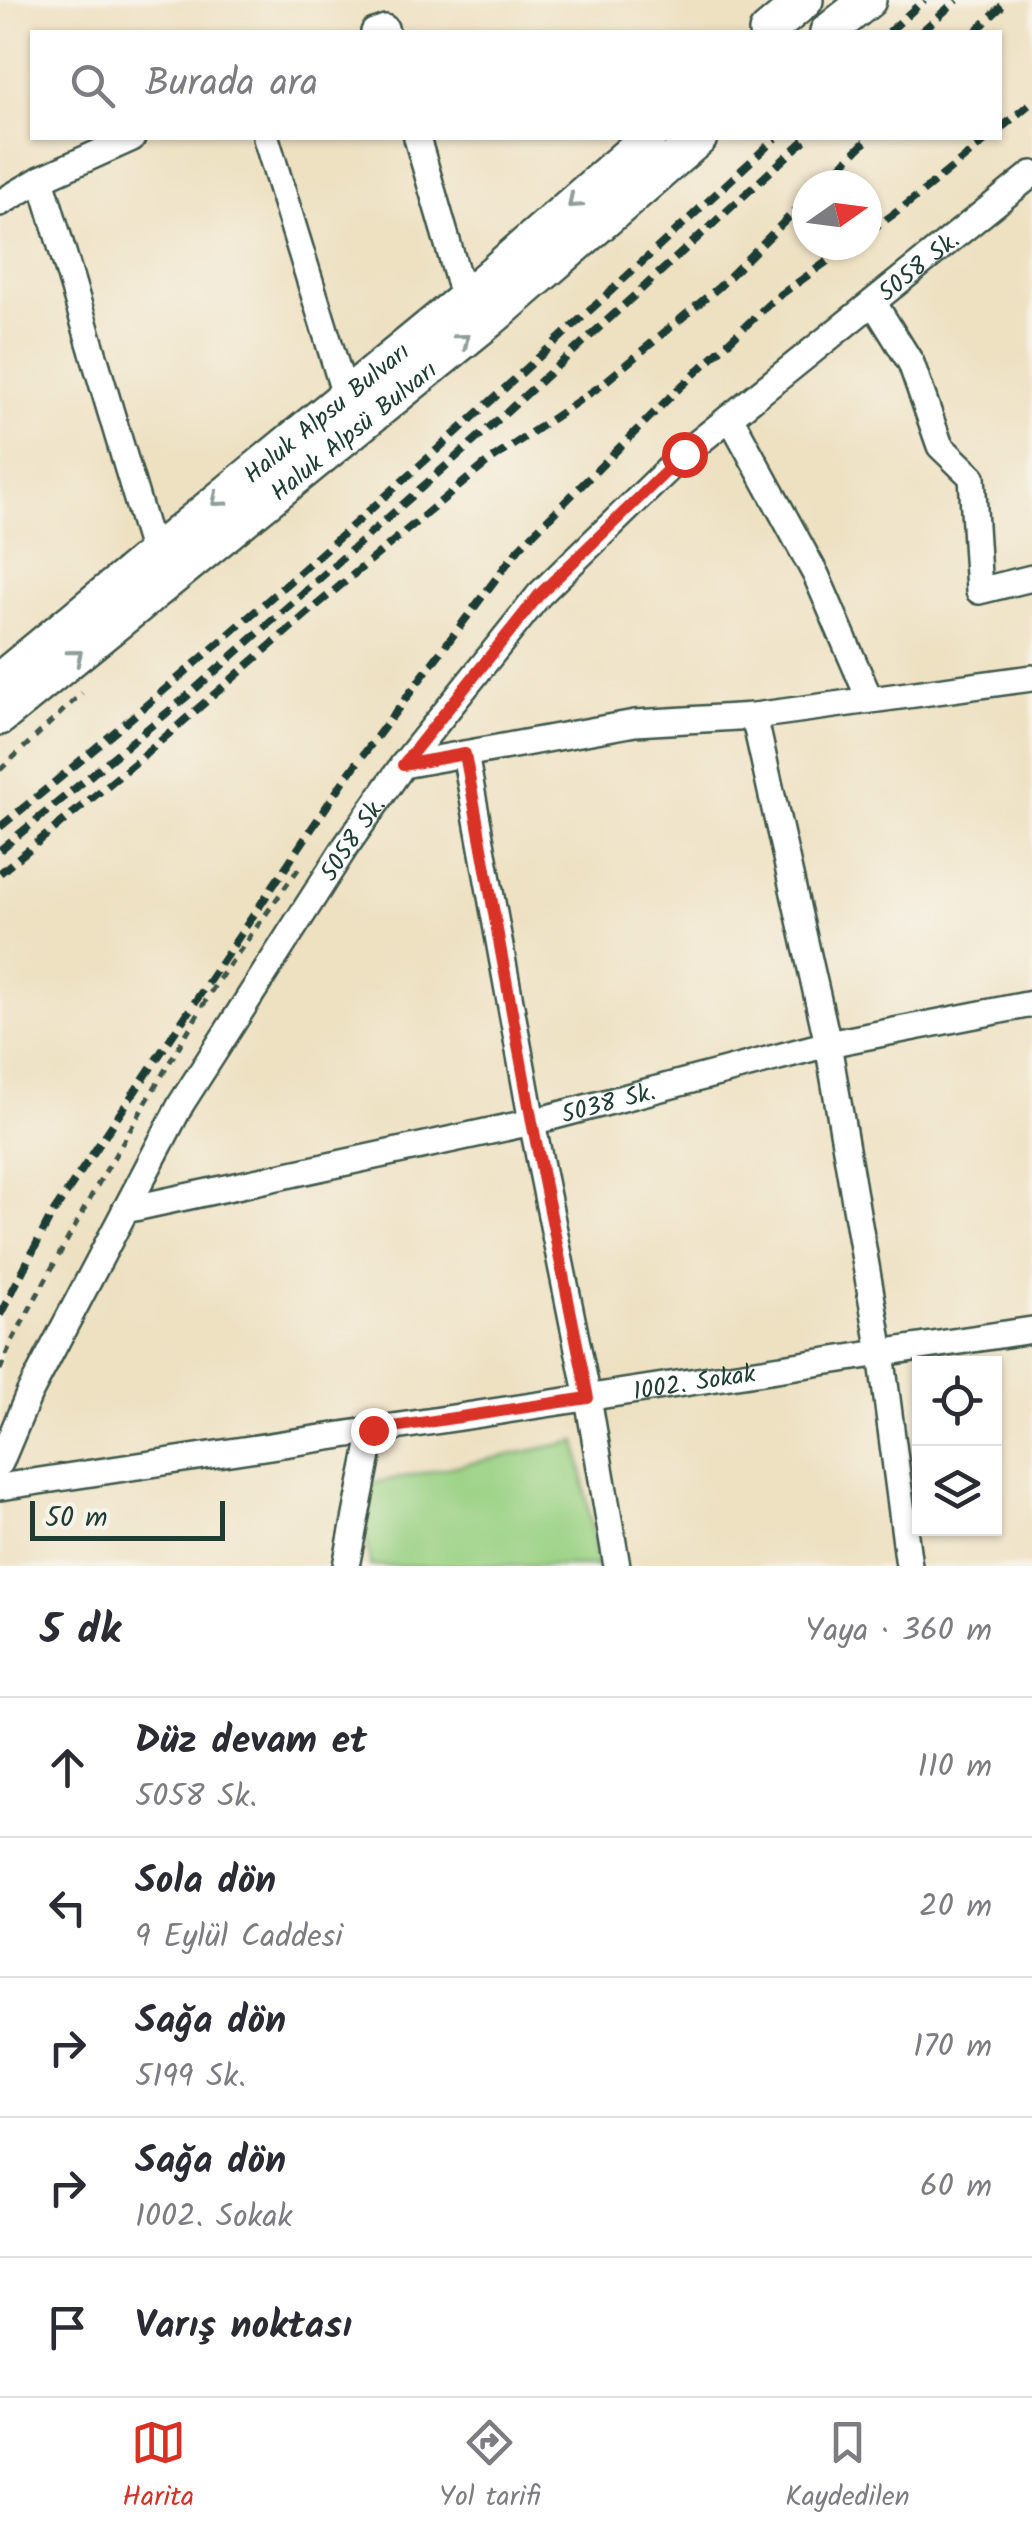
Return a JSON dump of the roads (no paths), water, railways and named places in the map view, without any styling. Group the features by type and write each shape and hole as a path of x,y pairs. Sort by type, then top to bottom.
{"main road":[{"path":"770,30 804,0"},
{"path":"830,30 868,0"},
{"name":"Haluk Alpsu Bulvarı","path":"0,680 464,298 646,140"},
{"name":"Haluk Alpsü Bulvarı","path":"0,718 489,320 697,140"}],"street":[{"path":"0,202 128,140"},
{"path":"267,140 345,395"},
{"path":"418,140 464,298"},
{"name":"5058 Sk.","path":"0,1463 29,1394 182,1104 346,846 403,765 539,595 684,454 1032,174"},
{"path":"41,179 153,554"},
{"path":"872,302 911,363 940,446 972,478 979,591 1032,578"},
{"path":"730,417 816,576 870,700"},
{"path":"403,765 635,723 754,716 1032,678"},
{"path":"754,716 828,1044 881,1353 909,1566"},
{"path":"465,754 617,1566"},
{"name":"5038 Sk.","path":"126,1210 532,1122 828,1044 1032,1004"},
{"name":"1002. Sokak","path":"0,1487 1032,1330"},
{"path":"346,1566 373,1430"}],"railway":[{"path":"891,30 924,0"},
{"path":"923,30 957,0"},
{"path":"977,30 1008,0"},
{"path":"1002,127 1032,102"},
{"path":"0,827 297,575 774,140"},
{"path":"0,850 185,698 805,140"},
{"path":"837,170 867,140"},
{"path":"882,222 987,140"},
{"path":"0,873 488,462 599,387 719,287 792,214"},
{"path":"0,1315 51,1216 345,779 519,548 772,301 829,260"}]}
